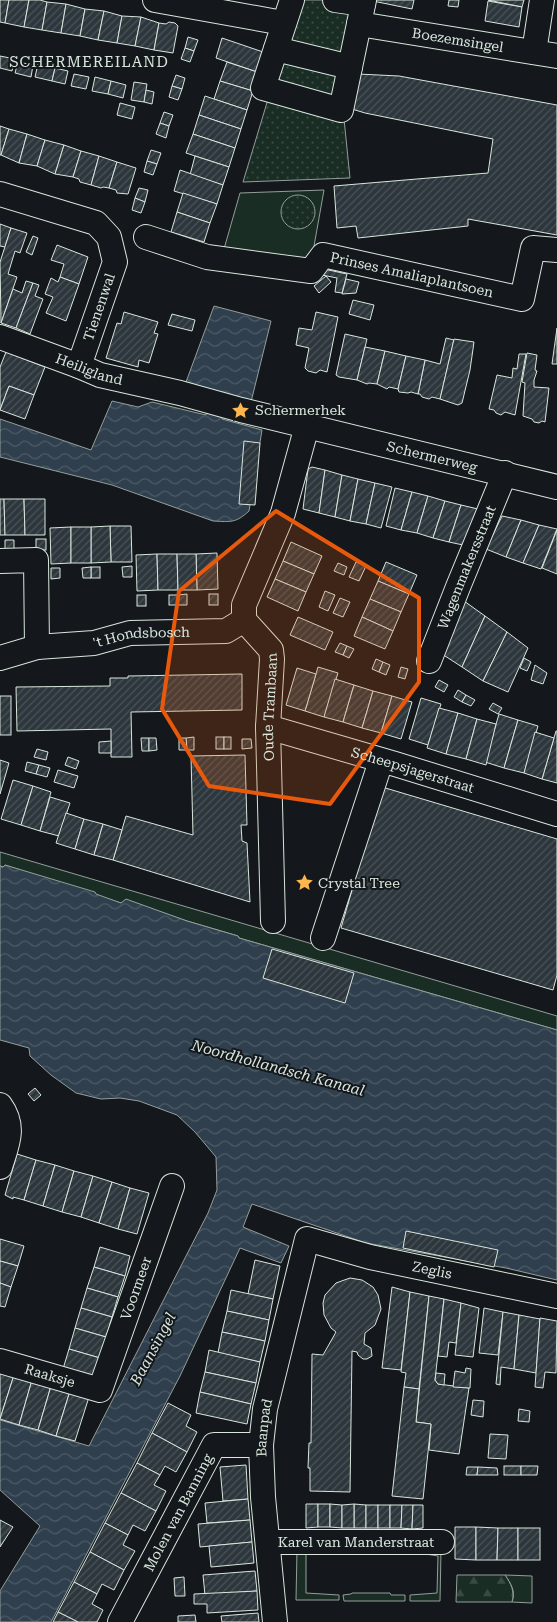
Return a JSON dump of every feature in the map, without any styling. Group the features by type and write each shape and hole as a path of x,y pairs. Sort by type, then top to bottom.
{"street":[{"path":"155,0 283,23"},
{"path":"292,0 263,88 342,110 350,67 365,14"},
{"name":"Boezemsingel","path":"335,0 365,14 557,56"},
{"path":"534,52 542,0"},
{"path":"276,49 350,67"},
{"name":"Tienenwal","path":"0,194 96,223 109,237 115,262 80,366"},
{"name":"Prinses Amaliaplantsoen","path":"146,237 207,257 311,271 323,255 522,299 533,248 557,250"},
{"name":"Heiligland","path":"0,337 80,366 100,376 180,393 307,426"},
{"path":"244,620 244,605 283,513 307,426"},
{"name":"Schermerweg","path":"307,426 557,487"},
{"name":"Wagenmakersstraat","path":"429,661 505,473"},
{"path":"0,561 36,560 37,647"},
{"name":"'t Hondsbosch","path":"0,658 37,647 94,644 130,633 226,631 244,620"},
{"name":"Oude Trambaan","path":"244,620 271,650 272,659 268,728 272,921"},
{"name":"Scheepsjagerstraat","path":"268,728 557,814"},
{"path":"323,938 381,761"},
{"path":"0,1105 7,1117 10,1134 0,1167"},
{"name":"Voormeer","path":"100,1390 172,1186"},
{"name":"Zeglis","path":"307,1238 370,1257 557,1296"},
{"name":"Baanpad","path":"275,1622 263,1497 261,1445 265,1409 307,1238"},
{"name":"Raaksje","path":"0,1362 100,1390"},
{"name":"Molen van Banning","path":"120,1622 214,1444 261,1445"},
{"name":"Karel van Manderstraat","path":"268,1542 442,1542"}],"highlighted area":[{"path":"276,511 419,598 419,682 330,804 209,786 162,709 179,591"}],"green space":[{"path":"298,0 361,0 343,109 350,178 243,182"},
{"path":"324,190 311,263 224,249 240,193"},
{"path":"298,195 305,196 310,200 314,205 314,219 310,224 305,228 298,229 291,228 286,224 282,219 281,212 282,205 286,200 291,196"},
{"path":"0,852 557,1016 557,1030 239,938 238,936 126,900 121,903 5,865 4,867 0,866"},
{"path":"297,1550 307,1554 306,1593 339,1595 339,1600 296,1600"},
{"path":"441,1551 440,1601 410,1601 410,1595 437,1593 438,1556 419,1553"},
{"path":"457,1575 505,1575 512,1588 512,1602 456,1602"},
{"path":"505,1575 532,1576 532,1603 512,1602 513,1591"},
{"path":"352,1593 405,1595 405,1601 344,1601 343,1595"}],"water":[{"path":"214,306 271,321 251,402 228,396 222,419 262,430 249,511 240,518 229,521 213,521 112,485 0,457 0,419 91,450 112,401 138,407 152,402 206,415 212,391 186,382"},
{"path":"5,865 95,892 121,903 126,899 187,921 238,936 239,938 557,1030 557,1280 506,1268 366,1243 252,1204 243,1227 289,1246 281,1263 240,1248 180,1376 51,1622 0,1622 0,1591 40,1526 0,1490 0,1420 89,1446 208,1213 217,1190 216,1157 195,1132 177,1115 139,1101 120,1098 101,1099 76,1093 51,1075 30,1056 29,1048 0,1040 0,866 3,867"}],"building":[{"path":"0,0 9,0 5,23 0,22"},
{"path":"9,0 29,0 24,27 5,23"},
{"path":"29,0 47,2 42,30 24,27"},
{"path":"368,0 414,0 412,9"},
{"path":"449,0 459,0 458,7 448,6"},
{"path":"488,0 524,0 522,7"},
{"path":"488,1 522,7 519,27 485,21"},
{"path":"47,2 66,4 61,33 42,30"},
{"path":"66,4 85,9 80,36 61,33"},
{"path":"85,9 104,11 98,40 80,36"},
{"path":"104,11 122,16 117,43 98,40"},
{"path":"122,16 141,17 135,46 117,43"},
{"path":"141,17 159,23 154,50 135,46"},
{"path":"169,22 175,23 178,26 173,53 154,50 159,23 166,24"},
{"path":"188,37 198,40 194,51 185,48"},
{"path":"222,38 266,53 260,73 216,58"},
{"path":"185,48 194,51 190,62 181,59"},
{"path":"0,56 15,59 12,71 0,68"},
{"path":"18,62 33,65 31,77 15,73"},
{"path":"227,62 260,73 253,91 220,81"},
{"path":"38,64 55,68 52,81 35,77"},
{"path":"55,68 68,71 65,84 52,81"},
{"path":"74,74 89,77 86,89 71,86"},
{"path":"358,74 399,76 557,105 557,235 468,219 468,226 358,238 356,226 337,228 334,186 488,173 493,139 352,109"},
{"path":"176,75 185,78 182,89 172,86"},
{"path":"95,77 111,81 108,94 92,91"},
{"path":"111,81 126,85 123,98 108,94"},
{"path":"220,81 253,91 247,110 214,99"},
{"path":"134,82 147,84 144,102 131,100"},
{"path":"172,86 182,89 178,100 169,97"},
{"path":"146,90 154,92 152,104 144,102"},
{"path":"205,96 247,110 241,129 199,115"},
{"path":"120,103 135,107 132,119 117,115"},
{"path":"164,112 173,115 169,126 160,123"},
{"path":"199,115 241,129 235,148 193,134"},
{"path":"160,123 169,126 166,138 156,134"},
{"path":"0,126 9,129 1,155 0,155"},
{"path":"9,129 27,134 19,163 1,155"},
{"path":"27,134 45,140 37,166 19,163"},
{"path":"193,134 235,148 229,167 186,153"},
{"path":"45,140 64,145 55,174 37,166"},
{"path":"64,145 81,151 73,177 55,174"},
{"path":"151,150 161,153 157,164 147,161"},
{"path":"81,151 99,156 91,185 80,182 79,179 73,177"},
{"path":"99,156 117,162 109,188 91,185"},
{"path":"195,156 229,167 223,185 190,175"},
{"path":"147,161 157,164 153,175 144,172"},
{"path":"117,162 136,168 128,194 117,193 116,190 109,188"},
{"path":"180,170 223,185 217,204 174,191"},
{"path":"139,188 148,190 145,202 135,198"},
{"path":"183,193 217,204 210,223 177,212"},
{"path":"135,198 145,202 141,213 132,210"},
{"path":"177,212 210,223 204,242 171,232"},
{"path":"0,224 11,228 5,247 0,246"},
{"path":"11,228 27,233 20,253 15,251 8,274 17,277 1,323 0,262"},
{"path":"33,236 38,238 32,255 26,252"},
{"path":"57,245 88,257 79,284 60,277 64,264 51,260"},
{"path":"324,269 347,274 342,293 335,292 337,278 322,275"},
{"path":"326,276 331,282 319,293 314,286"},
{"path":"60,277 79,284 66,321 46,313 53,297 45,294 51,278 58,282"},
{"path":"346,279 359,282 356,293 342,294"},
{"path":"26,281 33,283 16,328 1,323 13,289 22,293"},
{"path":"33,283 39,285 35,296 43,299 30,334 16,328"},
{"path":"353,300 374,305 370,320 349,314"},
{"path":"124,312 158,322 154,333 158,334 149,363 139,360 138,367 106,358 117,323 121,324"},
{"path":"316,312 338,317 327,372 320,370 316,373 305,368 309,348 296,345 299,328 312,330"},
{"path":"172,314 195,320 192,331 168,325"},
{"path":"557,328 557,364 552,364"},
{"path":"345,334 367,339 357,380 336,375"},
{"path":"446,338 454,340 440,399 422,397 418,394 425,360 440,364"},
{"path":"454,339 474,342 462,403 458,405 440,399"},
{"path":"365,347 385,351 377,384 367,384 357,380"},
{"path":"385,351 406,356 398,389 389,387 387,389 377,384"},
{"path":"6,352 45,367 34,395 9,386 0,410 0,367"},
{"path":"527,353 537,355 534,387 549,388 545,422 534,422 532,419 523,416 525,383 522,382"},
{"path":"519,354 526,354 515,415 505,412 501,415 489,409 497,375 512,378 513,368 517,369"},
{"path":"406,356 425,360 418,394 399,392 398,389"},
{"path":"9,386 34,395 25,419 0,410"},
{"path":"244,441 260,443 255,505 239,504"},
{"path":"312,467 325,470 319,513 303,509 308,469"},
{"path":"325,470 342,475 335,517 319,513"},
{"path":"342,475 358,479 350,521 335,517"},
{"path":"358,479 375,483 366,524 350,521"},
{"path":"375,483 392,487 381,528 366,524"},
{"path":"395,488 412,492 401,530 386,526"},
{"path":"412,492 428,496 417,533 401,530"},
{"path":"428,496 445,501 433,538 417,533"},
{"path":"0,499 4,499 5,535 0,535"},
{"path":"4,499 24,499 25,535 5,535"},
{"path":"24,499 45,499 45,535 25,535"},
{"path":"445,501 461,505 449,542 433,538"},
{"path":"461,505 478,509 463,545 449,542"},
{"path":"502,516 521,520 506,557 486,549"},
{"path":"521,520 539,525 523,563 506,557"},
{"path":"539,525 557,529 541,569 523,563"},
{"path":"110,526 131,526 132,562 111,562"},
{"path":"110,526 111,562 91,563 91,527"},
{"path":"71,527 71,563 51,564 50,528"},
{"path":"71,527 91,527 91,563 71,563"},
{"path":"557,530 557,574 542,568"},
{"path":"36,539 46,539 46,550 36,550"},
{"path":"5,540 14,540 14,551 5,550"},
{"path":"291,542 322,556 314,574 283,561"},
{"path":"217,553 218,589 197,590 196,554"},
{"path":"157,554 158,590 137,591 136,555"},
{"path":"157,554 177,554 178,590 158,590"},
{"path":"177,554 196,554 197,590 178,590"},
{"path":"283,561 314,574 306,592 275,579"},
{"path":"356,562 366,566 359,581 349,577"},
{"path":"386,562 417,575 409,594 378,581"},
{"path":"338,563 347,567 344,575 334,571"},
{"path":"132,566 132,577 123,577 122,567"},
{"path":"91,567 100,567 100,578 91,578"},
{"path":"91,567 91,578 83,578 82,568"},
{"path":"51,568 60,568 60,578 51,579"},
{"path":"275,579 306,592 298,611 267,597"},
{"path":"378,581 409,594 401,612 370,599"},
{"path":"325,591 335,595 328,611 319,607"},
{"path":"187,594 187,605 178,605 178,595"},
{"path":"209,594 218,594 218,605 209,605"},
{"path":"137,595 146,595 146,606 137,606"},
{"path":"169,595 178,595 178,605 169,605"},
{"path":"340,598 350,602 343,617 333,613"},
{"path":"370,599 401,612 393,631 362,617"},
{"path":"464,601 485,616 462,667 442,654"},
{"path":"485,616 507,632 483,681 462,667"},
{"path":"298,617 333,632 325,650 290,635"},
{"path":"362,617 393,631 385,649 354,636"},
{"path":"507,632 528,648 508,692 483,681"},
{"path":"340,643 347,646 343,655 335,652"},
{"path":"347,646 354,649 349,658 343,655"},
{"path":"524,658 531,662 527,671 520,668"},
{"path":"376,659 383,662 379,672 372,669"},
{"path":"383,662 390,665 386,675 379,672"},
{"path":"535,665 547,673 543,684 531,680"},
{"path":"318,667 338,673 324,717 305,711"},
{"path":"401,667 408,669 405,679 398,677"},
{"path":"297,668 316,674 305,711 286,705"},
{"path":"242,674 242,710 131,712 132,757 111,757 111,729 17,731 16,687 110,686 110,678 128,678 128,676"},
{"path":"335,679 354,685 343,722 324,717"},
{"path":"439,680 448,685 444,692 435,687"},
{"path":"354,685 373,691 362,728 343,722"},
{"path":"458,690 466,695 462,702 454,697"},
{"path":"373,691 392,696 381,733 362,728"},
{"path":"466,695 475,700 471,706 462,702"},
{"path":"0,696 11,696 11,735 0,735"},
{"path":"392,696 412,702 401,739 381,733"},
{"path":"421,698 441,704 428,745 409,739"},
{"path":"493,703 502,708 498,714 489,709"},
{"path":"439,708 458,713 446,754 427,748"},
{"path":"458,713 477,719 466,759 446,754"},
{"path":"499,714 518,720 504,768 485,762"},
{"path":"477,719 496,724 486,765 466,759"},
{"path":"518,720 538,726 524,773 504,768"},
{"path":"557,731 557,783 542,779"},
{"path":"535,732 554,738 542,779 524,773"},
{"path":"194,737 194,750 187,750 186,738"},
{"path":"216,737 224,737 224,749 216,749"},
{"path":"224,737 231,737 231,749 224,749"},
{"path":"141,738 149,738 149,751 142,751"},
{"path":"149,738 156,738 157,750 149,751"},
{"path":"179,738 186,738 187,750 179,750"},
{"path":"242,739 251,739 252,748 242,749"},
{"path":"111,741 111,753 99,753 99,742"},
{"path":"37,749 48,752 46,760 34,757"},
{"path":"245,755 247,825 241,825 242,841 247,843 250,902 113,860 126,816 193,835 191,756"},
{"path":"68,757 79,761 76,769 65,765"},
{"path":"0,760 9,763 0,794"},
{"path":"27,762 39,765 36,774 25,771"},
{"path":"39,765 50,768 47,777 36,774"},
{"path":"58,770 78,776 74,788 54,782"},
{"path":"13,780 33,786 21,825 1,819"},
{"path":"33,786 51,792 40,831 21,825"},
{"path":"382,787 557,839 557,975 553,990 341,928 359,866 356,864"},
{"path":"50,797 70,803 59,836 40,831"},
{"path":"66,813 84,819 75,849 56,843"},
{"path":"84,819 103,824 94,855 75,849"},
{"path":"103,824 122,830 113,860 94,855"},
{"path":"272,949 354,973 345,1003 263,978"},
{"path":"35,1088 41,1095 34,1101 28,1094"},
{"path":"17,1154 36,1160 24,1200 13,1197 13,1199 5,1195"},
{"path":"36,1160 55,1165 43,1206 24,1200"},
{"path":"55,1165 74,1171 62,1212 43,1206"},
{"path":"74,1171 93,1176 81,1217 62,1212"},
{"path":"93,1176 112,1182 99,1223 81,1217"},
{"path":"112,1182 130,1188 118,1229 99,1223"},
{"path":"130,1188 149,1193 137,1234 118,1229"},
{"path":"406,1231 498,1250 494,1267 403,1248"},
{"path":"0,1239 24,1246 18,1266 0,1261"},
{"path":"100,1247 130,1256 125,1276 94,1267"},
{"path":"255,1260 280,1266 273,1299 248,1294"},
{"path":"0,1261 18,1266 11,1287 0,1283"},
{"path":"94,1267 125,1276 118,1297 87,1288"},
{"path":"350,1278 362,1280 373,1287 378,1295 381,1309 375,1325 365,1333 364,1344 371,1348 372,1356 363,1359 357,1352 352,1351 350,1492 310,1491 310,1468 308,1468 309,1443 311,1443 312,1354 323,1355 336,1332 331,1328 324,1315 323,1303 325,1295 336,1283"},
{"path":"0,1283 11,1287 5,1307 0,1306"},
{"path":"392,1287 410,1292 401,1370 382,1368"},
{"path":"87,1288 118,1297 112,1317 81,1308"},
{"path":"231,1290 273,1299 269,1320 227,1311"},
{"path":"410,1292 429,1296 419,1389 404,1387 406,1373 401,1372"},
{"path":"429,1296 444,1299 435,1380 438,1384 469,1388 459,1454 429,1450 431,1424 416,1422"},
{"path":"444,1299 461,1303 456,1343 449,1342 447,1357 438,1356"},
{"path":"461,1303 479,1308 473,1357 455,1355"},
{"path":"81,1308 112,1317 106,1337 75,1328"},
{"path":"484,1308 503,1312 498,1355 479,1353"},
{"path":"227,1311 269,1320 265,1341 222,1332"},
{"path":"503,1312 519,1315 514,1369 501,1367 500,1385 496,1384"},
{"path":"519,1315 540,1319 536,1373 514,1369"},
{"path":"540,1318 557,1321 556,1373 545,1372 543,1388 535,1387"},
{"path":"75,1328 106,1337 100,1358 69,1349"},
{"path":"222,1332 265,1341 260,1362 218,1353"},
{"path":"69,1349 100,1358 94,1378 63,1369"},
{"path":"209,1350 260,1362 256,1383 205,1372"},
{"path":"466,1368 471,1369 470,1388 453,1387 455,1371 465,1373"},
{"path":"0,1370 14,1375 0,1419"},
{"path":"205,1372 256,1383 251,1404 200,1392"},
{"path":"436,1373 445,1374 444,1385 438,1384 435,1380"},
{"path":"14,1375 32,1380 19,1425 0,1419"},
{"path":"32,1380 51,1386 38,1430 19,1425"},
{"path":"51,1386 70,1391 56,1436 38,1430"},
{"path":"404,1387 419,1389 416,1422 431,1424 423,1499 392,1496"},
{"path":"70,1391 89,1397 75,1441 56,1436"},
{"path":"200,1392 251,1404 247,1424 196,1413"},
{"path":"473,1400 484,1401 483,1417 471,1415"},
{"path":"168,1403 191,1415 186,1426 197,1432 187,1452 152,1433"},
{"path":"519,1409 530,1411 529,1422 518,1421"},
{"path":"152,1433 187,1452 176,1472 165,1466 160,1475 137,1463"},
{"path":"490,1434 508,1435 506,1459 488,1458"},
{"path":"137,1463 160,1475 154,1485 166,1491 156,1511 121,1493"},
{"path":"246,1465 248,1499 223,1501 220,1467"},
{"path":"504,1466 521,1466 521,1475 504,1475"},
{"path":"521,1466 538,1466 537,1475 521,1475"},
{"path":"467,1467 478,1467 477,1475 466,1475"},
{"path":"478,1467 497,1468 498,1475 477,1475"},
{"path":"121,1493 156,1511 145,1531 133,1525 128,1535 105,1523"},
{"path":"248,1499 250,1520 207,1523 205,1503"},
{"path":"306,1504 318,1504 318,1527 306,1528"},
{"path":"318,1504 330,1504 330,1527 318,1527"},
{"path":"330,1504 342,1505 342,1528 330,1527"},
{"path":"354,1504 366,1505 366,1528 354,1528"},
{"path":"354,1504 354,1528 342,1528 342,1505"},
{"path":"366,1505 378,1505 378,1528 366,1528"},
{"path":"378,1505 390,1505 390,1528 378,1528"},
{"path":"390,1505 402,1505 401,1528 390,1528"},
{"path":"402,1505 413,1505 412,1529 401,1528"},
{"path":"413,1505 423,1505 423,1528 412,1529"},
{"path":"0,1520 13,1527 0,1547"},
{"path":"250,1520 252,1542 200,1547 198,1524"},
{"path":"105,1523 128,1535 123,1545 135,1551 124,1570 90,1552"},
{"path":"455,1527 476,1527 476,1560 455,1559"},
{"path":"476,1527 498,1528 497,1560 476,1560"},
{"path":"498,1528 518,1528 518,1560 497,1560"},
{"path":"518,1528 540,1528 540,1560 518,1560"},
{"path":"252,1542 254,1563 211,1567 209,1546"},
{"path":"90,1552 124,1570 114,1590 102,1584 97,1594 74,1582"},
{"path":"255,1571 257,1591 205,1595 203,1575"},
{"path":"184,1577 185,1596 175,1596 174,1578"},
{"path":"74,1582 97,1594 92,1604 103,1610 97,1622 78,1622 58,1612"},
{"path":"257,1591 258,1610 207,1613 207,1604 194,1604 194,1594"},
{"path":"58,1612 78,1622 53,1622"},
{"path":"258,1613 259,1622 222,1622 221,1616"},
{"path":"195,1615 196,1622 178,1622 178,1616"}],"place":[{"name":"Schermerhek","path":"241,410"},
{"name":"Crystal Tree","path":"304,883"}],"district":[{"name":"SCHERMEREILAND","path":"89,62"}],"water label":[{"name":"Noordhollandsch Kanaal","path":"278,1068"},
{"name":"Baansingel","path":"153,1349"}]}
